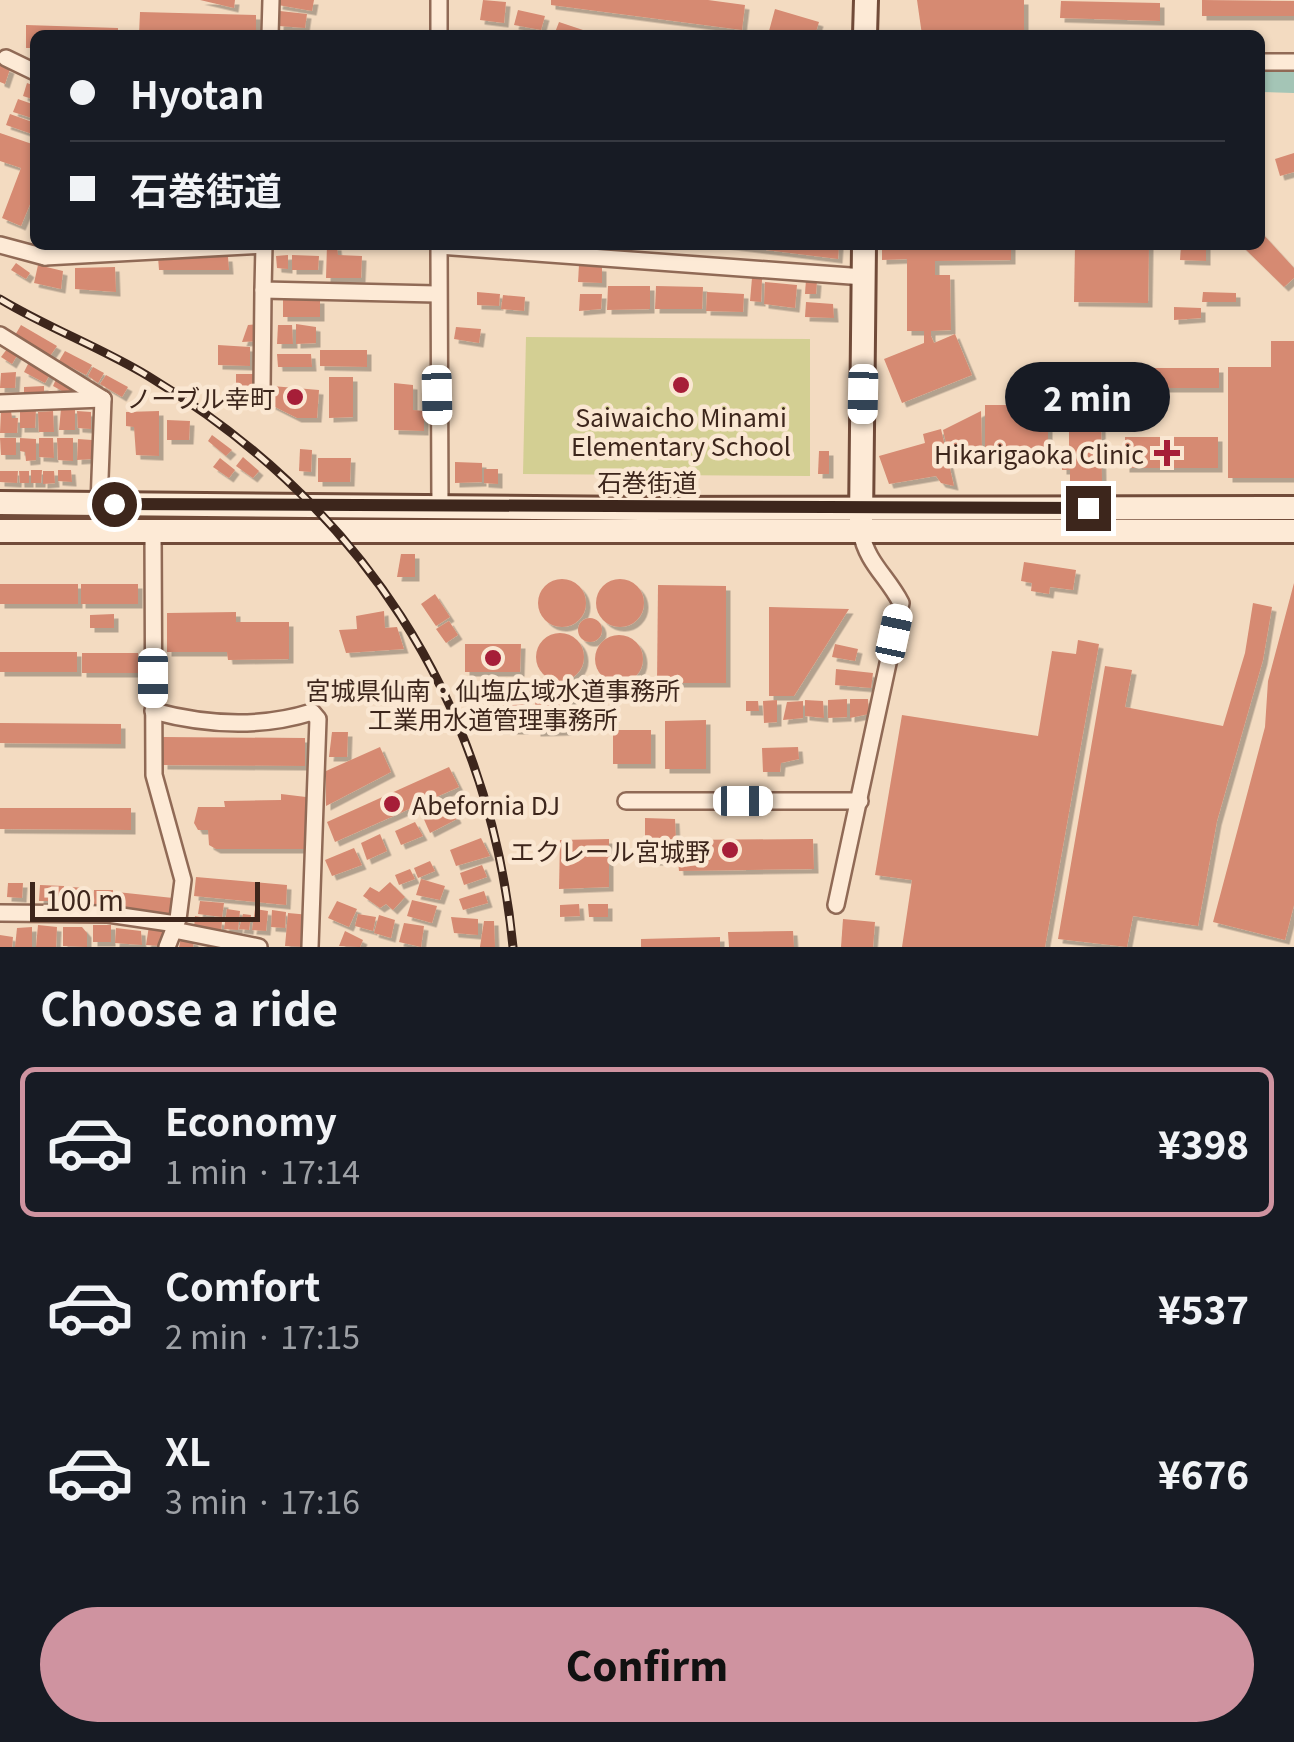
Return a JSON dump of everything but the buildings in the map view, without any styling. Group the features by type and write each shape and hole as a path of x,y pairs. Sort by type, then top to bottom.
{"street":[{"path":"270,30 271,0"},
{"path":"439,0 439,30"},
{"path":"866,0 866,30"},
{"path":"6,58 30,70"},
{"path":"1265,62 1294,62"},
{"path":"0,245 30,249"},
{"path":"46,251 82,250"},
{"path":"262,391 264,250"},
{"path":"439,250 440,508"},
{"path":"503,250 864,278"},
{"path":"836,906 901,603 891,584 875,570 861,532 864,250"},
{"path":"263,290 436,294"},
{"path":"0,335 103,399"},
{"path":"0,403 103,399"},
{"path":"99,504 103,399"},
{"name":"石巻街道","path":"0,503 440,508 1294,508"},
{"path":"154,506 154,775 183,880 175,927 167,947"},
{"name":"石巻街道","path":"0,531 1294,531"},
{"path":"153,711 192,722 282,722 312,712 318,719 310,947"},
{"path":"626,801 860,801"},
{"path":"0,913 108,914 259,947"}],"shaded area":[{"name":"Saiwaicho Minami Elementary School","path":"526,337 810,339 810,476 523,474"}],"waterway":[{"path":"1265,78 1294,79"}],"railway":[{"path":"0,299 148,376 224,427 291,484 350,548 401,616 443,691 476,771 499,857 513,947"}],"place":[{"name":"Saiwaicho Minami Elementary School","path":"681,385"},
{"name":"ノーブル幸町","path":"295,397"},
{"name":"Hikarigaoka Clinic","path":"1167,453"},
{"name":"宮城県仙南・仙塩広域水道事務所 工業用水道管理事務所","path":"493,658"},
{"name":"Abefornia DJ","path":"392,804"},
{"name":"エクレール宮城野","path":"730,850"}],"route":[{"path":"114,504 1088,508"}]}
